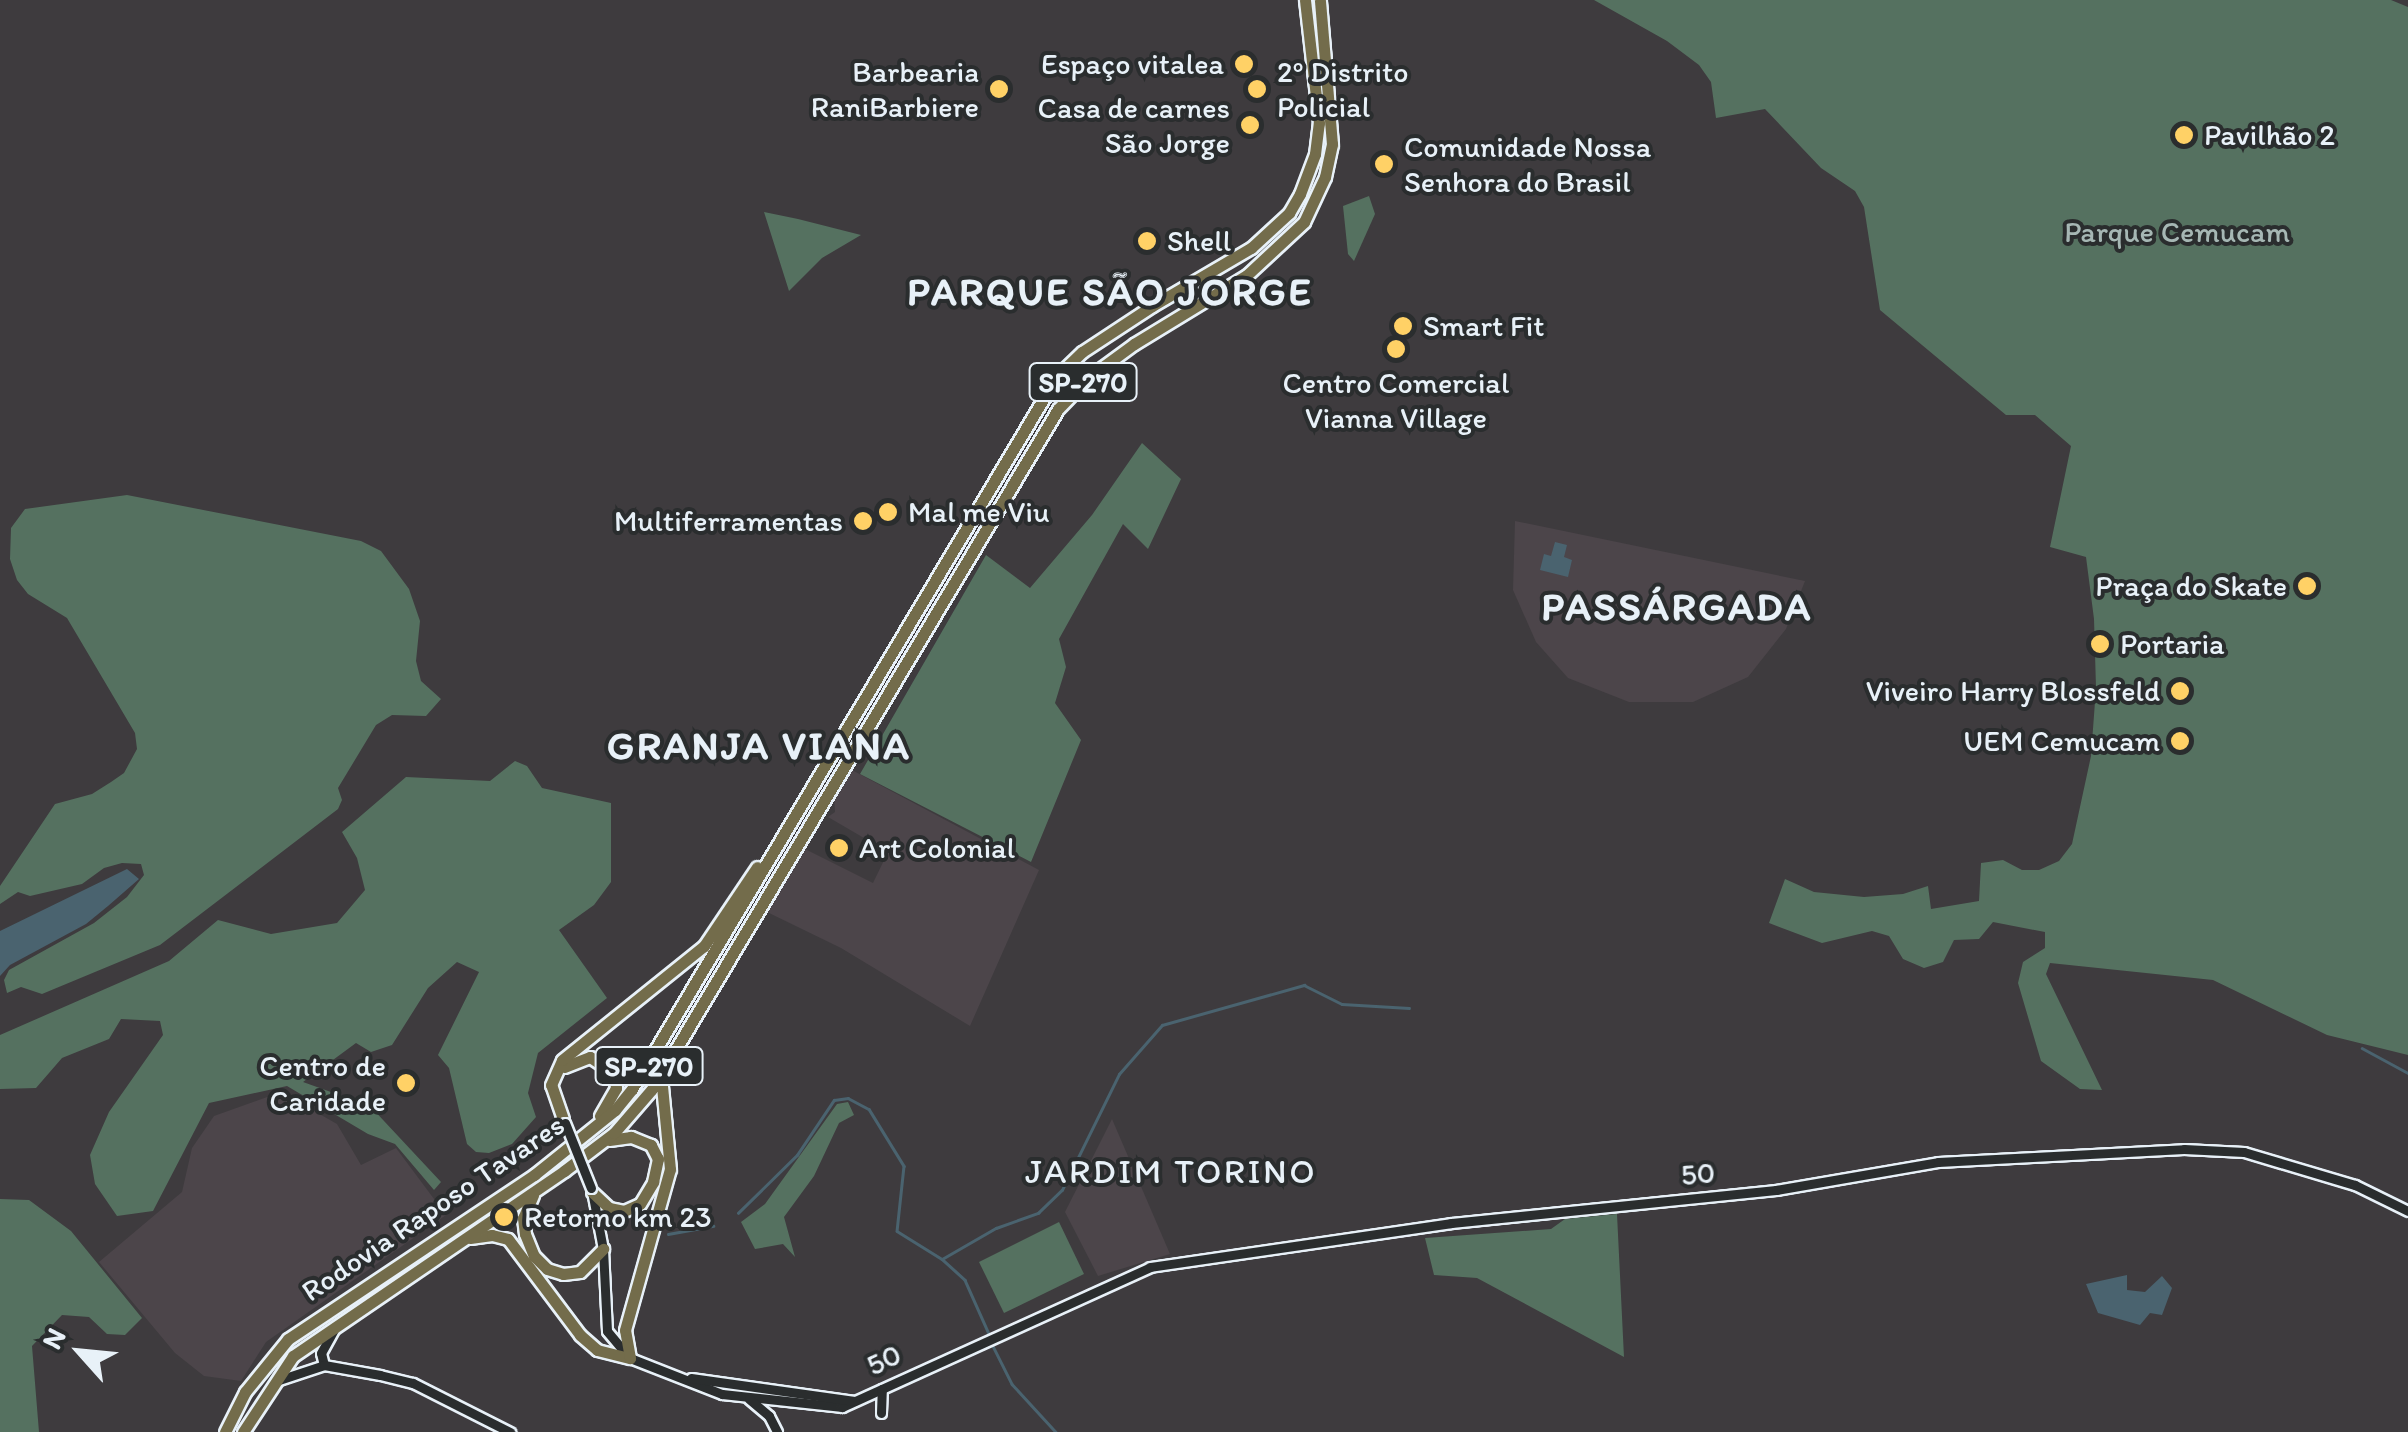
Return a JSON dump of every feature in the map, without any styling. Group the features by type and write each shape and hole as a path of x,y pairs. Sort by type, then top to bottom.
{"highway":[{"name":"Rodovia Raposo Tavares","path":"225,1432 245,1392 288,1339 358,1288 534,1175 615,1110 647,1069 1057,376 1082,352 1251,248 1289,213 1308,176 1318,124 1305,0"},
{"name":"Rodovia Raposo Tavares","path":"243,1432 293,1356 534,1192 632,1114 661,1074 1058,409 1089,377 1134,344 1247,275 1304,222 1325,177 1332,144 1320,0"},
{"path":"564,1120 552,1085 562,1060 704,946 782,836"},
{"path":"564,1120 557,1090 562,1070 581,1057 597,1058 614,1074 616,1088 589,1132"},
{"path":"466,1239 492,1235 508,1239 580,1335 597,1350 630,1358 625,1330 670,1169 661,1074"},
{"path":"591,1190 609,1208 633,1209 647,1196 658,1168 656,1152 646,1141 630,1137 604,1140"},
{"path":"534,1192 523,1225 540,1263 554,1272 572,1273 589,1267 604,1248"}],"main road":[{"path":"564,1120 591,1190 604,1248 607,1331 630,1358 716,1392 720,1386 730,1384"},
{"name":"50","path":"716,1392 842,1407 1150,1267 1181,1261 1452,1223 1776,1190 1938,1162 2184,1149 2244,1152 2355,1185 2408,1211"},
{"path":"324,1366 321,1353 338,1325"},
{"path":"272,1383 294,1372 324,1366 413,1383 510,1432"},
{"path":"673,1376 858,1401"},
{"path":"881,1413 882,1389"},
{"path":"747,1398 769,1416 777,1432"}],"shaded area":[{"path":"1515,521 1805,581 1786,629 1748,677 1693,702 1629,702 1568,678 1536,642 1513,590"},
{"path":"850,769 1039,870 970,1026 841,948 767,912 805,849 873,883 888,852 828,817 835,812 834,795"},
{"path":"281,1092 337,1124 361,1165 396,1148 446,1215 266,1342 241,1381 204,1376 175,1353 99,1262 182,1192 192,1148 214,1116"},
{"path":"1112,1119 1170,1254 1098,1276 1065,1212"}],"green space":[{"name":"Parque Cemucam","path":"1594,0 2391,0 2408,7 2408,1055 2327,1035 2213,980 2050,963 2046,974 2102,1090 2080,1089 2041,1061 2018,983 2023,962 2045,948 2045,932 1993,922 1979,939 1954,940 1943,962 1924,968 1903,959 1889,936 1872,931 1822,943 1769,923 1785,879 1814,892 1864,897 1903,894 1928,886 1931,909 1979,901 1981,863 2003,860 2022,870 2039,870 2059,861 2072,844 2091,756 2096,688 2094,619 2086,557 2050,547 2071,446 2035,415 2006,415 1880,310 1864,207 1855,191 1821,168 1765,109 1716,118 1711,82 1699,65 1667,41"},
{"path":"1369,196 1375,214 1354,261 1348,254 1343,206"},
{"path":"764,212 861,235 822,258 789,291"},
{"path":"1142,443 1181,479 1148,549 1123,524 1059,639 1066,667 1055,703 1081,740 1031,862 860,774 986,555 1030,588 1092,515"},
{"path":"127,495 361,541 381,551 409,589 420,621 416,661 421,681 441,699 426,716 392,715 376,725 338,788 342,800 338,809 160,945 42,994 21,987 7,993 4,980 9,970 94,923 127,897 144,875 141,864 122,863 104,868 82,884 30,896 18,892 0,904 0,886 55,804 92,794 111,782 124,773 137,749 135,733 67,618 28,594 17,580 10,559 11,528 25,509"},
{"path":"515,761 527,766 542,788 611,803 611,882 594,905 559,930 607,998 538,1053 528,1093 536,1117 512,1144 489,1153 476,1152 467,1144 449,1068 438,1055 479,972 457,962 428,988 392,1045 371,1052 356,1043 303,1082 370,1106 441,1182 434,1190 395,1144 368,1134 287,1086 209,1103 153,1211 117,1216 95,1184 90,1155 109,1112 163,1035 160,1021 121,1019 109,1039 62,1058 36,1088 0,1089 0,1035 169,961 218,920 271,934 337,923 365,890 357,858 342,832 406,777 490,781"},
{"path":"848,1102 854,1115 839,1123 814,1176 784,1217 795,1257 783,1244 755,1249 741,1222 765,1204 837,1104"},
{"path":"0,1199 29,1200 71,1231 142,1318 125,1335 107,1334 89,1317 62,1315 32,1346 39,1432 0,1432"},
{"path":"1617,1214 1624,1357 1477,1278 1434,1275 1425,1238 1551,1229 1565,1219"},
{"path":"1059,1222 1084,1274 1004,1313 979,1262"}],"water":[{"path":"1555,542 1567,545 1564,557 1572,560 1568,577 1540,570 1544,554 1551,556"},
{"path":"127,869 139,879 108,906 86,924 10,965 0,976 0,931"},
{"path":"2127,1275 2127,1290 2145,1292 2162,1276 2172,1288 2162,1315 2150,1313 2140,1325 2098,1313 2086,1284"}],"waterway":[{"path":"738,1213 797,1155 834,1100 848,1098 869,1109 904,1166 897,1231 942,1259 996,1228 1038,1213 1062,1190 1119,1074 1162,1025 1304,985 1342,1004 1409,1008"},
{"path":"2362,1048 2408,1073"},
{"path":"668,1234 713,1226"},
{"path":"942,1259 965,1280 989,1334"},
{"path":"991,1342 1012,1384 1056,1432"}],"place":[{"name":"Espaço vitalea","path":"1244,64"},
{"name":"Barbearia RaniBarbiere","path":"999,89"},
{"name":"2º Distrito Policial","path":"1257,89"},
{"name":"Casa de carnes São Jorge","path":"1250,125"},
{"name":"Pavilhão 2","path":"2184,135"},
{"name":"Comunidade Nossa Senhora do Brasil","path":"1384,164"},
{"name":"Shell","path":"1147,241"},
{"name":"Smart Fit","path":"1403,326"},
{"name":"Centro Comercial Vianna Village","path":"1396,349"},
{"name":"Mal me Viu","path":"888,512"},
{"name":"Multiferramentas","path":"863,521"},
{"name":"Praça do Skate","path":"2307,586"},
{"name":"Portaria","path":"2100,644"},
{"name":"Viveiro Harry Blossfeld","path":"2180,691"},
{"name":"UEM Cemucam","path":"2180,741"},
{"name":"Art Colonial","path":"839,848"},
{"name":"Centro de Caridade","path":"406,1083"},
{"name":"Retorno km 23","path":"504,1217"}],"district":[{"name":"PARQUE SÃO JORGE","path":"1110,291"},
{"name":"PASSÁRGADA","path":"1677,606"},
{"name":"GRANJA VIANA","path":"759,745"},
{"name":"JARDIM TORINO","path":"1171,1171"}]}
